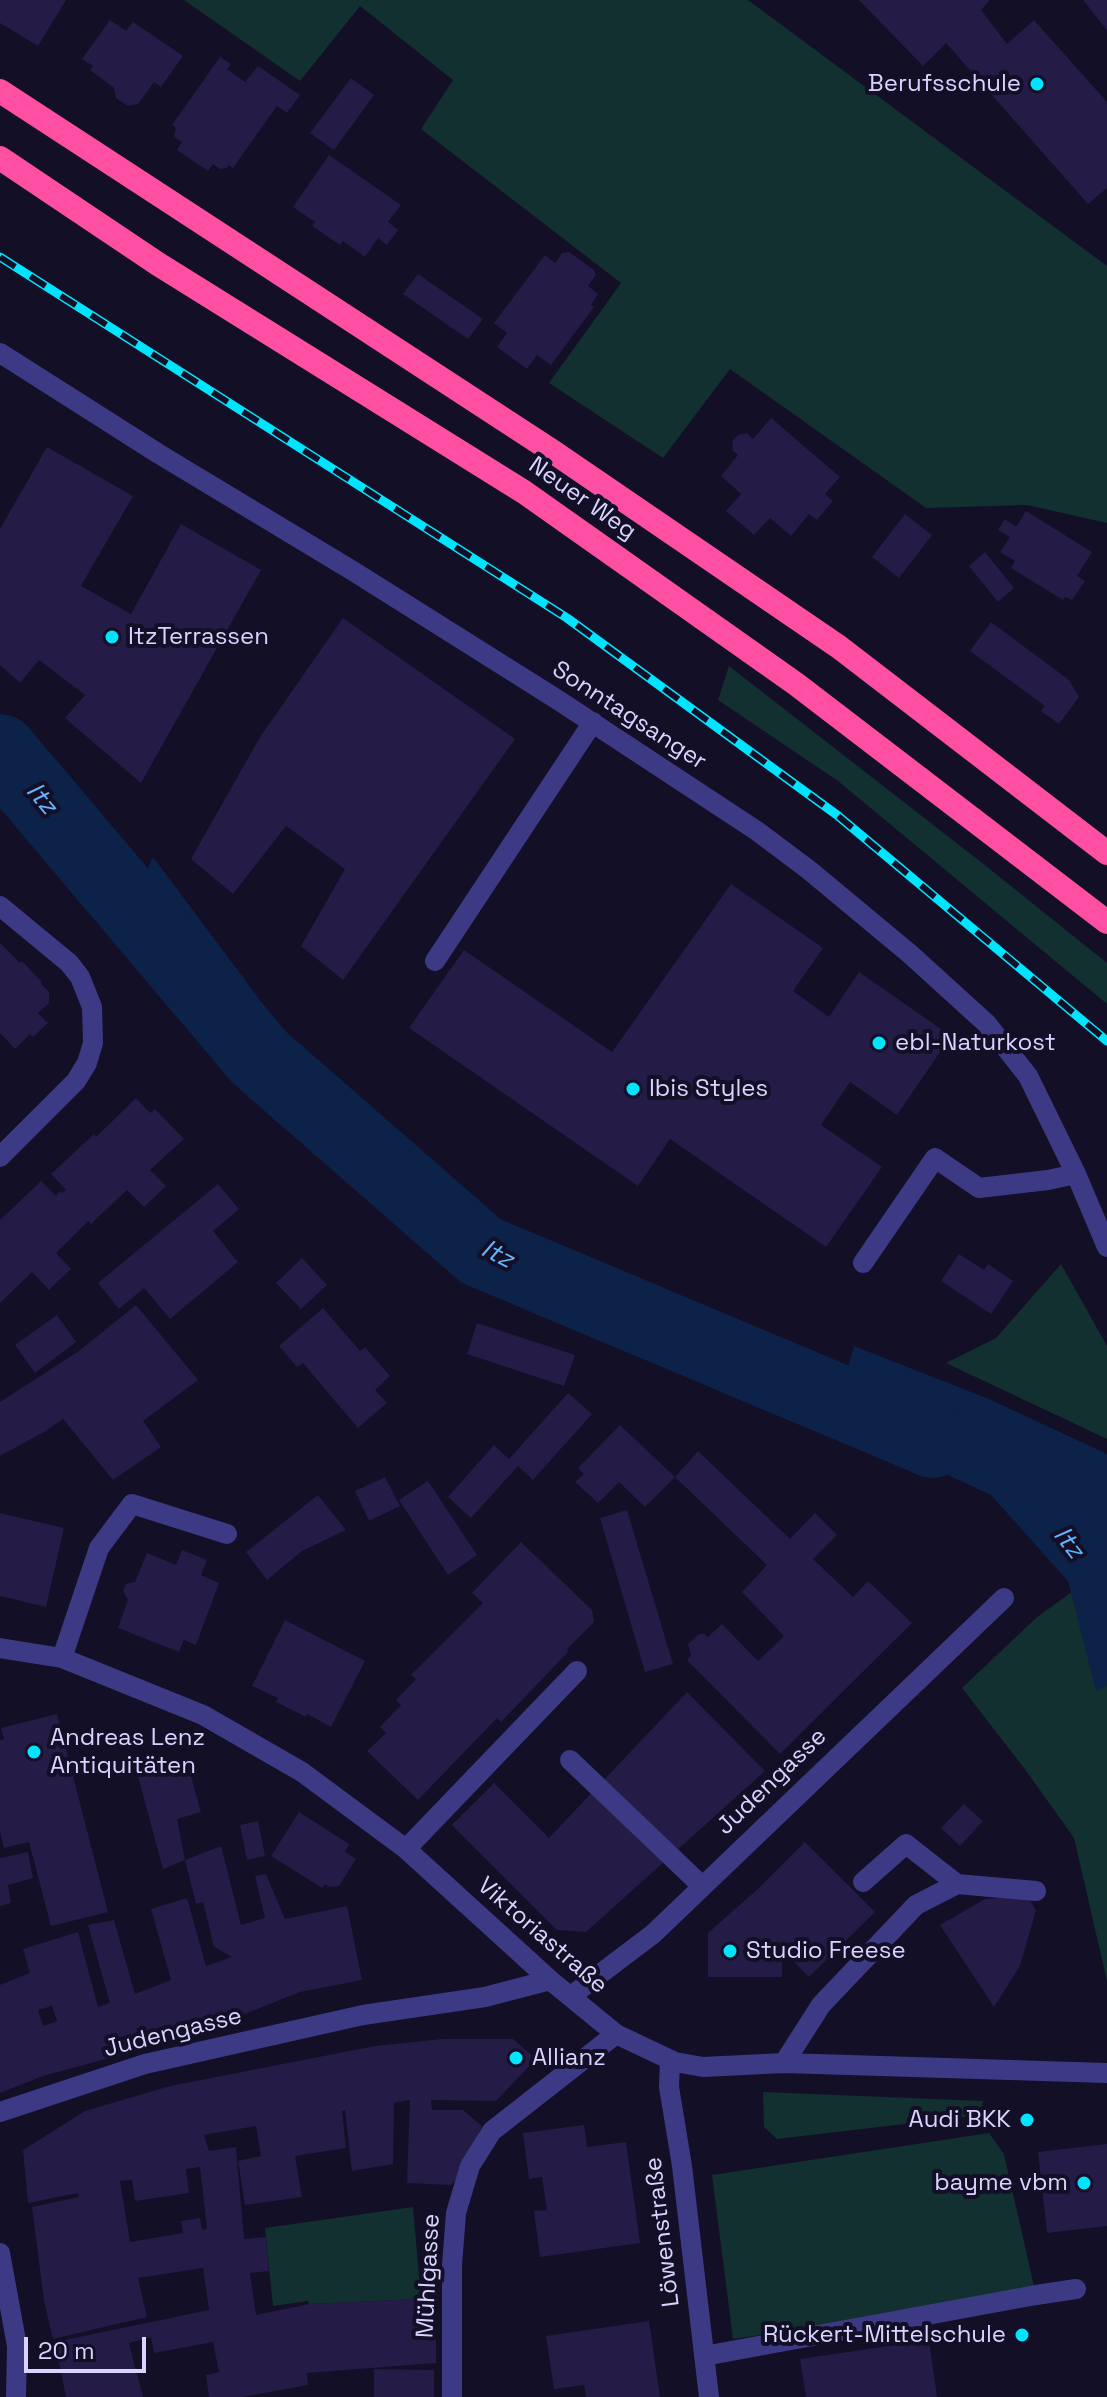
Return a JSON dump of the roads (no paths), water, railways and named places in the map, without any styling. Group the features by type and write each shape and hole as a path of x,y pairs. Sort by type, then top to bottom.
{"highway":[{"name":"Neuer Weg","path":"0,91 552,451 839,647 1107,853"},
{"name":"Neuer Weg","path":"0,158 158,264 524,492 796,684 1107,922"}],"street":[{"name":"Sonntagsanger","path":"0,353 593,722 799,862 910,954 987,1024 1028,1076 1076,1174 1107,1247"},
{"path":"435,961 593,722"},
{"path":"0,906 69,963 80,977 92,1007 93,1043 87,1063 76,1081 0,1157"},
{"path":"863,1263 935,1158 979,1188 1076,1174"},
{"path":"62,1658 99,1548 132,1504 227,1534"},
{"name":"Judengasse","path":"571,1996 653,1934 1004,1598"},
{"name":"Viktoriastraße","path":"0,1648 62,1658 203,1715 302,1772 406,1849 550,1980 616,2034 670,2060 703,2067 784,2063 1107,2073"},
{"path":"406,1849 577,1671"},
{"path":"570,1760 702,1886"},
{"path":"863,1882 906,1844 957,1884"},
{"path":"784,2063 821,2005 916,1905 957,1884 1036,1891"},
{"name":"Judengasse","path":"0,2112 145,2064 363,2015 485,1997 550,1980"},
{"name":"Mühlgasse","path":"452,2397 452,2265 456,2213 470,2166 492,2131 616,2034"},
{"name":"Löwenstraße","path":"670,2060 669,2087 682,2166 709,2397"},
{"path":"0,2253 8,2348 16,2397"},
{"path":"704,2356 1076,2289"}],"water":[{"path":"153,857 266,1008 212,1045 170,990 117,933"},
{"path":"854,1346 989,1399 1107,1454 1107,1686 1096,1691 1068,1581 991,1495 948,1475 835,1410"}],"waterway":[{"name":"Itz","path":"0,751 260,1058 481,1251 933,1441"}],"railway":[{"path":"0,257 567,618 837,815 1107,1041"}],"place":[{"name":"Berufsschule","path":"1037,84"},
{"name":"ItzTerrassen","path":"112,637"},
{"name":"ebl-Naturkost","path":"879,1043"},
{"name":"Ibis Styles","path":"633,1089"},
{"name":"Andreas Lenz Antiquitäten","path":"34,1752"},
{"name":"Studio Freese","path":"730,1951"},
{"name":"Allianz","path":"516,2058"},
{"name":"Audi BKK","path":"1027,2120"},
{"name":"bayme vbm","path":"1084,2183"},
{"name":"Rückert-Mittelschule","path":"1022,2335"}]}
